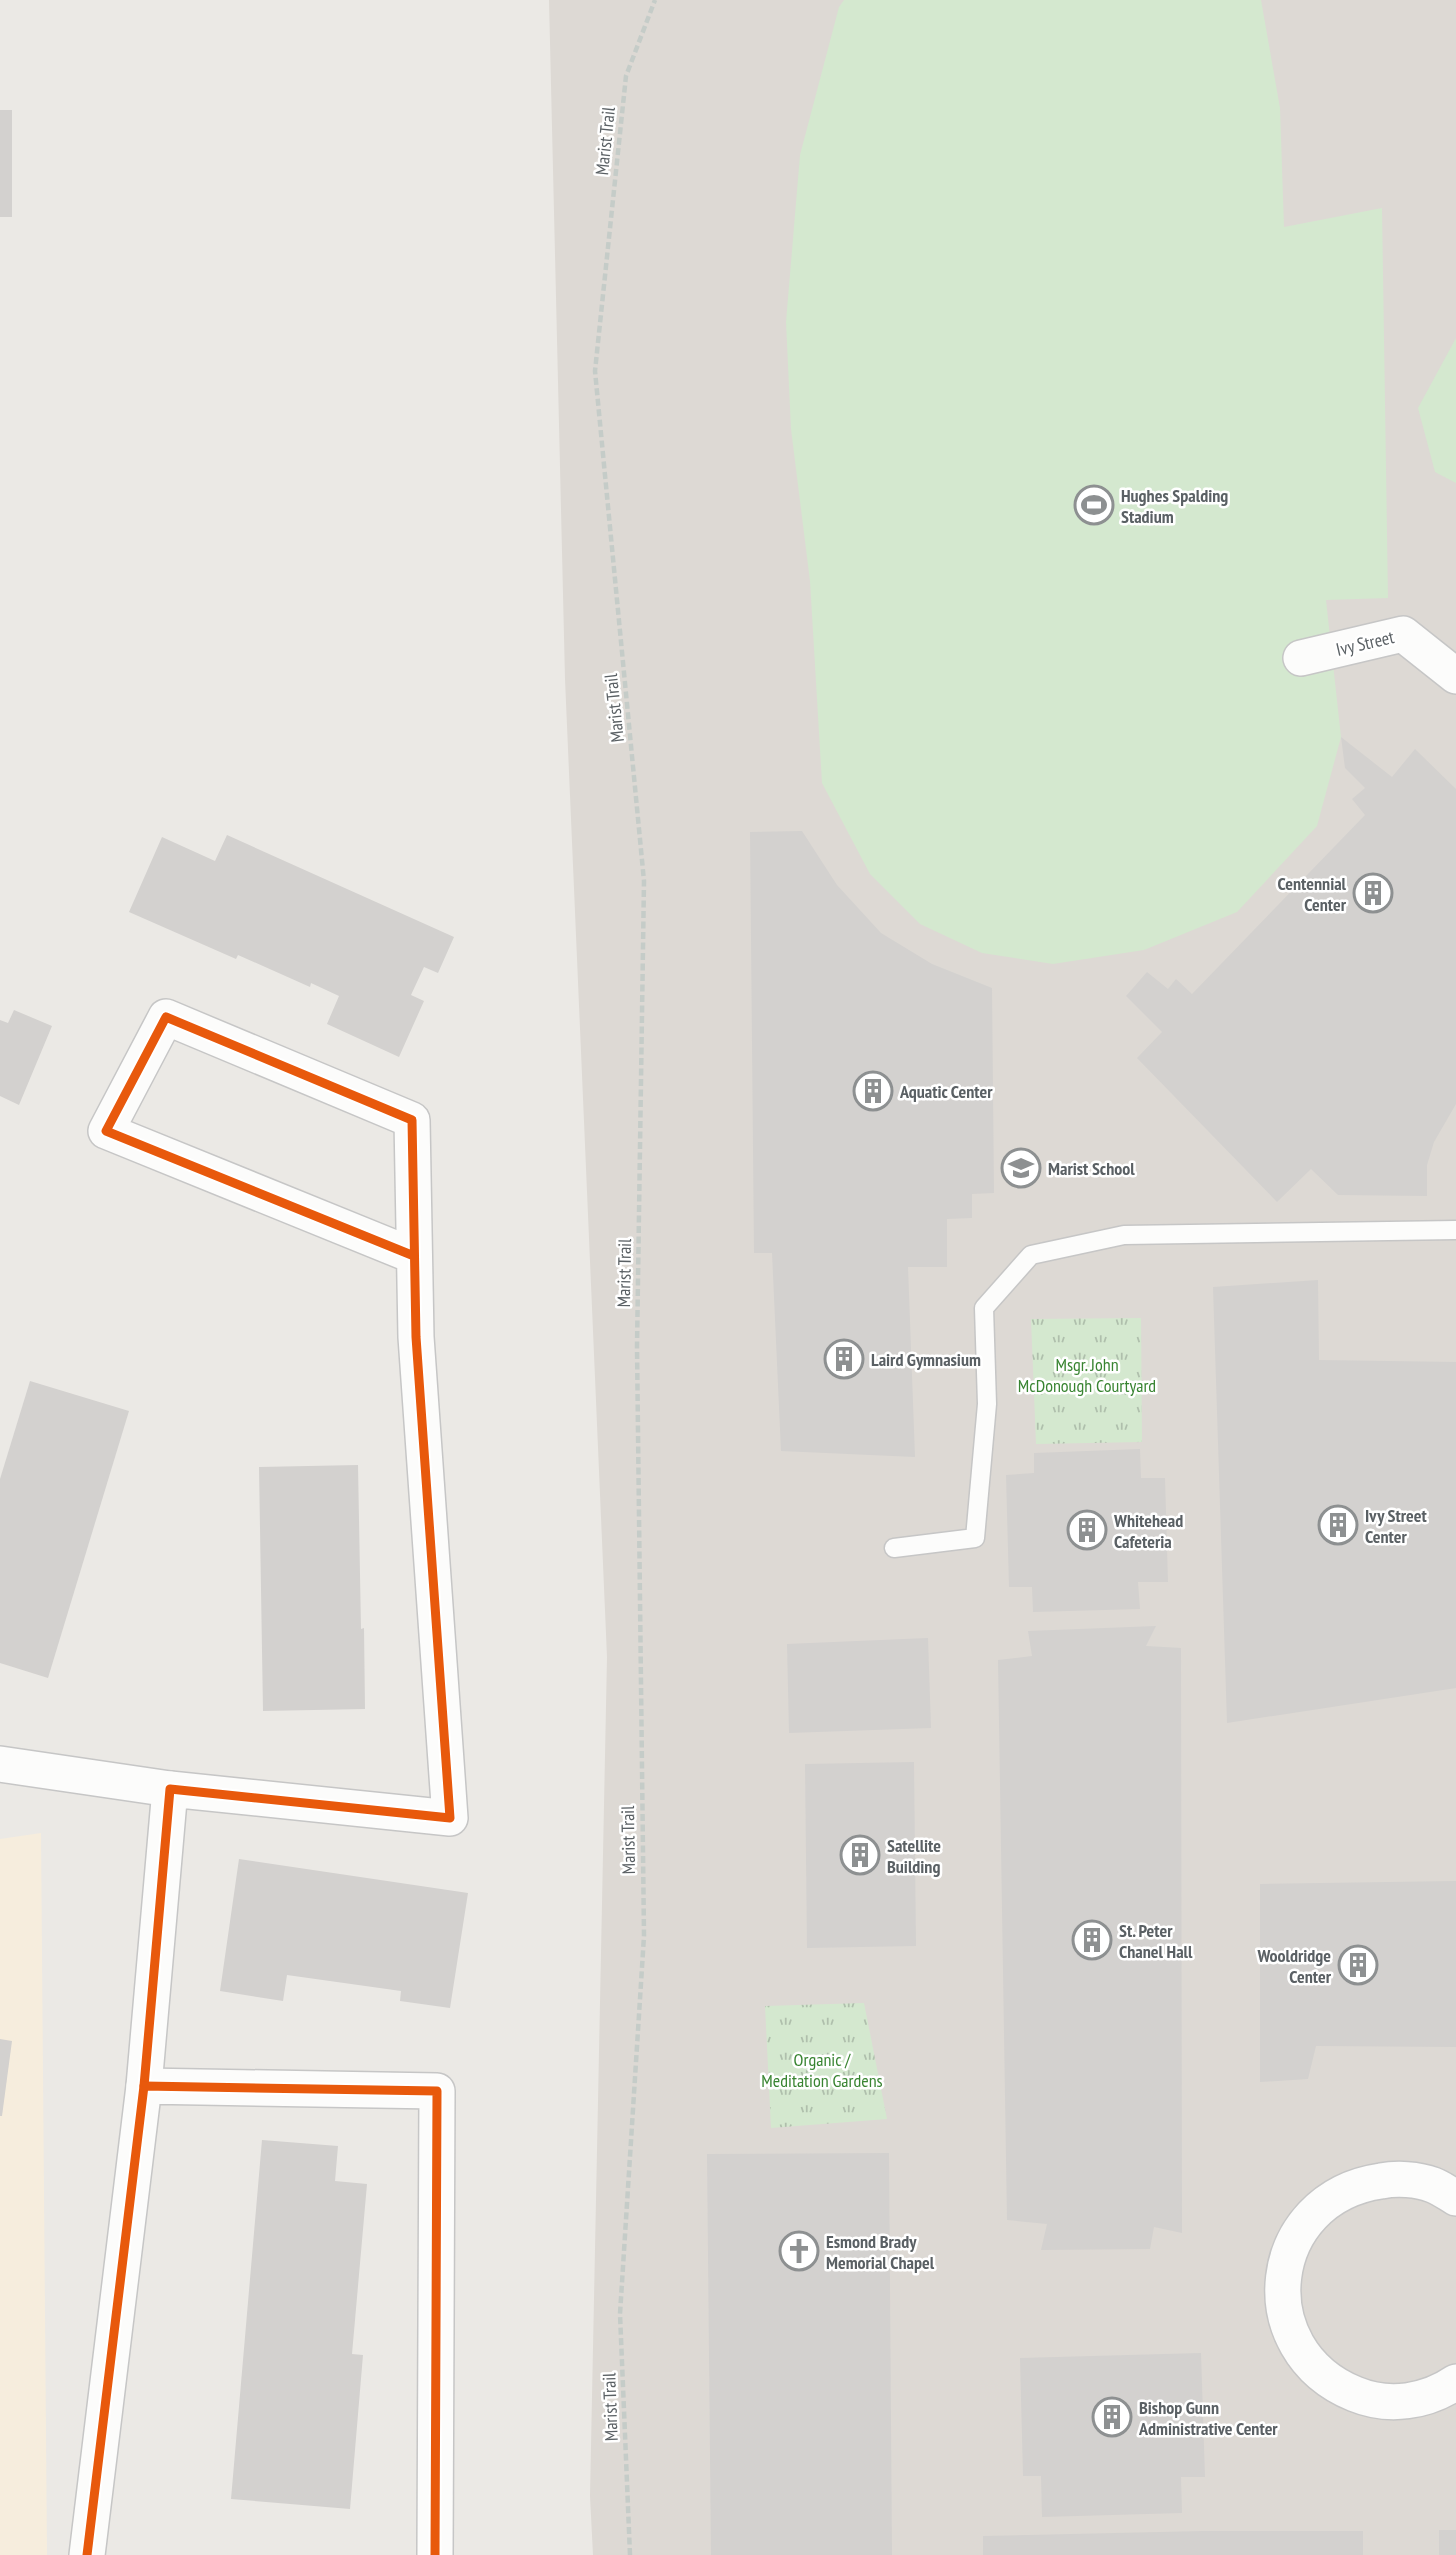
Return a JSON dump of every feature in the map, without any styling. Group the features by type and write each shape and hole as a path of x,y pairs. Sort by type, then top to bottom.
{"street":[{"name":"Ivy Street","path":"1301,658 1403,634 1456,676"},
{"path":"0,1764 170,1789 450,1818 416,1337 412,1120 166,1017 106,1131 414,1256"},
{"path":"87,2555 144,2086 170,1789"},
{"path":"144,2086 438,2091 435,2555"},
{"path":"1456,2172 1360,2184 1327,2200 1302,2226 1286,2259 1282,2295 1289,2331 1308,2362 1335,2386 1368,2400 1456,2409"},
{"path":"1396,2178 1433,2185 1456,2199"},
{"path":"1405,2402 1441,2392 1456,2382"}],"lane":[{"path":"894,1548 975,1538 988,1404 984,1308 1031,1255 1124,1235 1456,1230"}],"shaded area":[{"name":"Marist School","path":"549,0 1456,0 1456,2555 593,2555 590,2496 607,1657 565,679"},
{"path":"41,1833 47,2555 0,2555 0,1839"}],"green space":[{"name":"Hughes Spalding Stadium","path":"844,0 1261,0 1280,108 1284,227 1382,208 1388,598 1326,600 1341,737 1317,826 1237,912 1144,950 1053,964 982,953 920,924 870,874 822,783 810,581 791,429 786,322 800,155 839,7"},
{"path":"1456,338 1456,483 1435,472 1418,408"},
{"name":"Msgr. John McDonough Courtyard","path":"1141,1318 1142,1442 1036,1444 1031,1319"},
{"name":"Organic / Meditation Gardens","path":"864,2003 887,2119 771,2128 765,2006"}],"building":[{"path":"0,110 12,110 12,217 0,217"},
{"name":"Centennial Center","path":"1341,737 1392,777 1415,749 1456,789 1456,1104 1434,1142 1427,1165 1427,1196 1338,1195 1311,1169 1277,1202 1137,1058 1162,1032 1126,996 1147,972 1168,989 1176,979 1192,994 1365,815 1352,799 1365,788 1345,768"},
{"name":"Aquatic Center","path":"802,831 837,885 881,933 932,964 992,988 994,1193 972,1194 972,1218 947,1219 947,1267 908,1267 915,1457 781,1451 772,1253 754,1253 750,832"},
{"path":"227,835 454,937 438,973 424,967 411,995 424,1001 399,1057 327,1024 339,996 311,983 310,987 238,955 236,959 129,912 162,837 215,861"},
{"path":"14,1010 52,1026 19,1105 0,1096 0,1020 8,1023"},
{"name":"Ivy Street Center","path":"1318,1280 1319,1360 1456,1362 1456,1688 1227,1723 1213,1287"},
{"path":"30,1381 129,1411 48,1678 0,1663 0,1479"},
{"name":"Whitehead Cafeteria","path":"1140,1449 1141,1478 1165,1478 1168,1582 1138,1582 1140,1609 1033,1612 1032,1587 1009,1587 1006,1475 1034,1473 1034,1453"},
{"path":"358,1465 365,1709 263,1711 259,1467"},
{"name":"St. Peter Chanel Hall","path":"1156,1626 1146,1646 1181,1648 1182,2233 1154,2227 1150,2249 1041,2250 1047,2224 1007,2220 998,1660 1032,1656 1028,1631"},
{"path":"928,1638 931,1728 789,1733 787,1644"},
{"name":"Satellite Building","path":"914,1762 916,1946 807,1948 805,1764"},
{"path":"239,1859 468,1893 450,2008 400,2001 401,1991 287,1975 283,2001 220,1991"},
{"name":"Wooldridge Center","path":"1456,1881 1456,2047 1316,2046 1308,2079 1260,2082 1260,1884"},
{"path":"0,2039 12,2041 2,2116 0,2116"},
{"path":"262,2140 338,2146 335,2181 367,2184 352,2354 363,2355 350,2509 231,2499"},
{"path":"889,2153 892,2555 711,2555 707,2154"},
{"name":"Bishop Gunn Administrative Center","path":"1201,2353 1205,2477 1181,2477 1182,2513 1042,2517 1041,2476 1023,2476 1020,2358"},
{"path":"1439,2530 1456,2530 1456,2555 1439,2555"},
{"path":"1363,2531 1363,2555 983,2555 983,2536"}],"cycle path":[{"path":"144,2086 170,1789 450,1818 416,1337 412,1120 166,1017 106,1131 414,1256"},
{"path":"87,2555 144,2086 437,2091 435,2555"}],"place":[{"name":"Hughes Spalding Stadium","path":"1094,505"},
{"name":"Centennial Center","path":"1373,893"},
{"name":"Aquatic Center","path":"873,1091"},
{"name":"Marist School","path":"1021,1168"},
{"name":"Laird Gymnasium","path":"844,1359"},
{"name":"Ivy Street Center","path":"1338,1525"},
{"name":"Whitehead Cafeteria","path":"1087,1530"},
{"name":"Satellite Building","path":"860,1855"},
{"name":"St. Peter Chanel Hall","path":"1092,1940"},
{"name":"Wooldridge Center","path":"1358,1965"},
{"name":"Esmond Brady Memorial Chapel","path":"799,2251"},
{"name":"Bishop Gunn Administrative Center","path":"1112,2417"}]}
